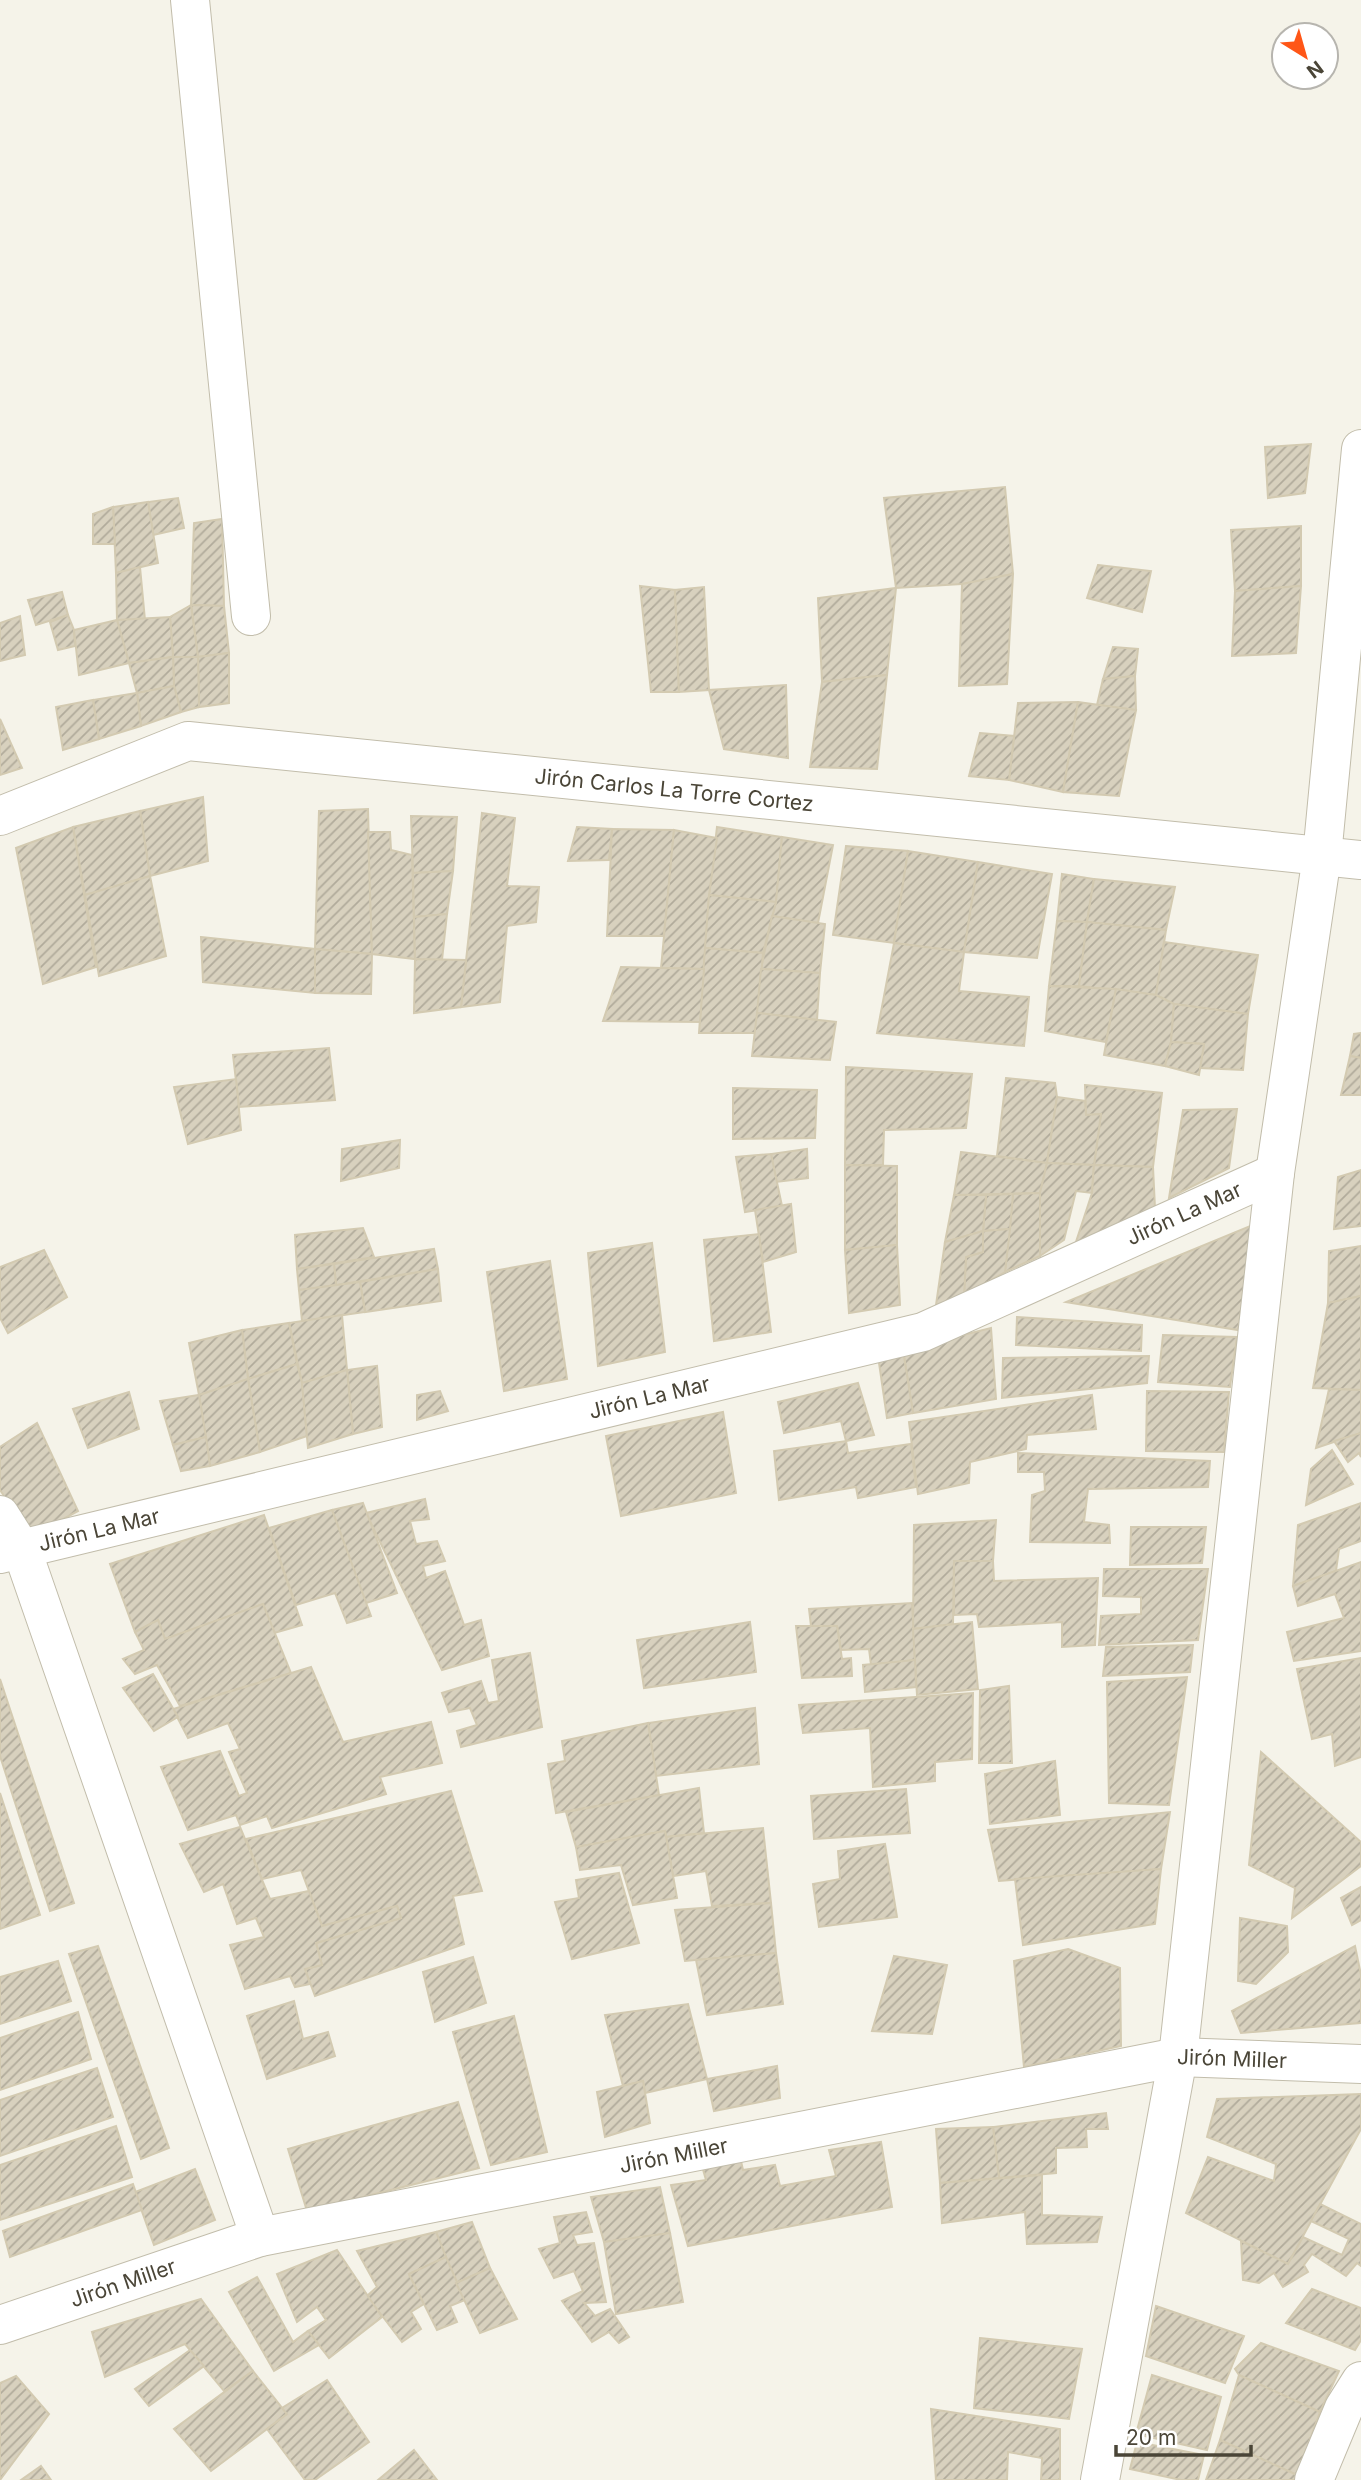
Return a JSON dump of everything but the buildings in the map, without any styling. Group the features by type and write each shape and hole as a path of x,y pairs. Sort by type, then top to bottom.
{"street":[{"path":"190,0 251,616"},
{"path":"1100,2480 1178,2057 1275,1173 1322,856 1361,449"},
{"name":"Jirón Carlos La Torre Cortez","path":"0,816 188,741 1361,860"},
{"name":"Jirón La Mar","path":"11,1552 923,1332 1275,1173"},
{"path":"0,1515 11,1552 260,2237"},
{"name":"Jirón Miller","path":"0,2325 260,2237 1178,2057 1361,2064"},
{"path":"1314,2480 1344,2408 1361,2381"}]}
